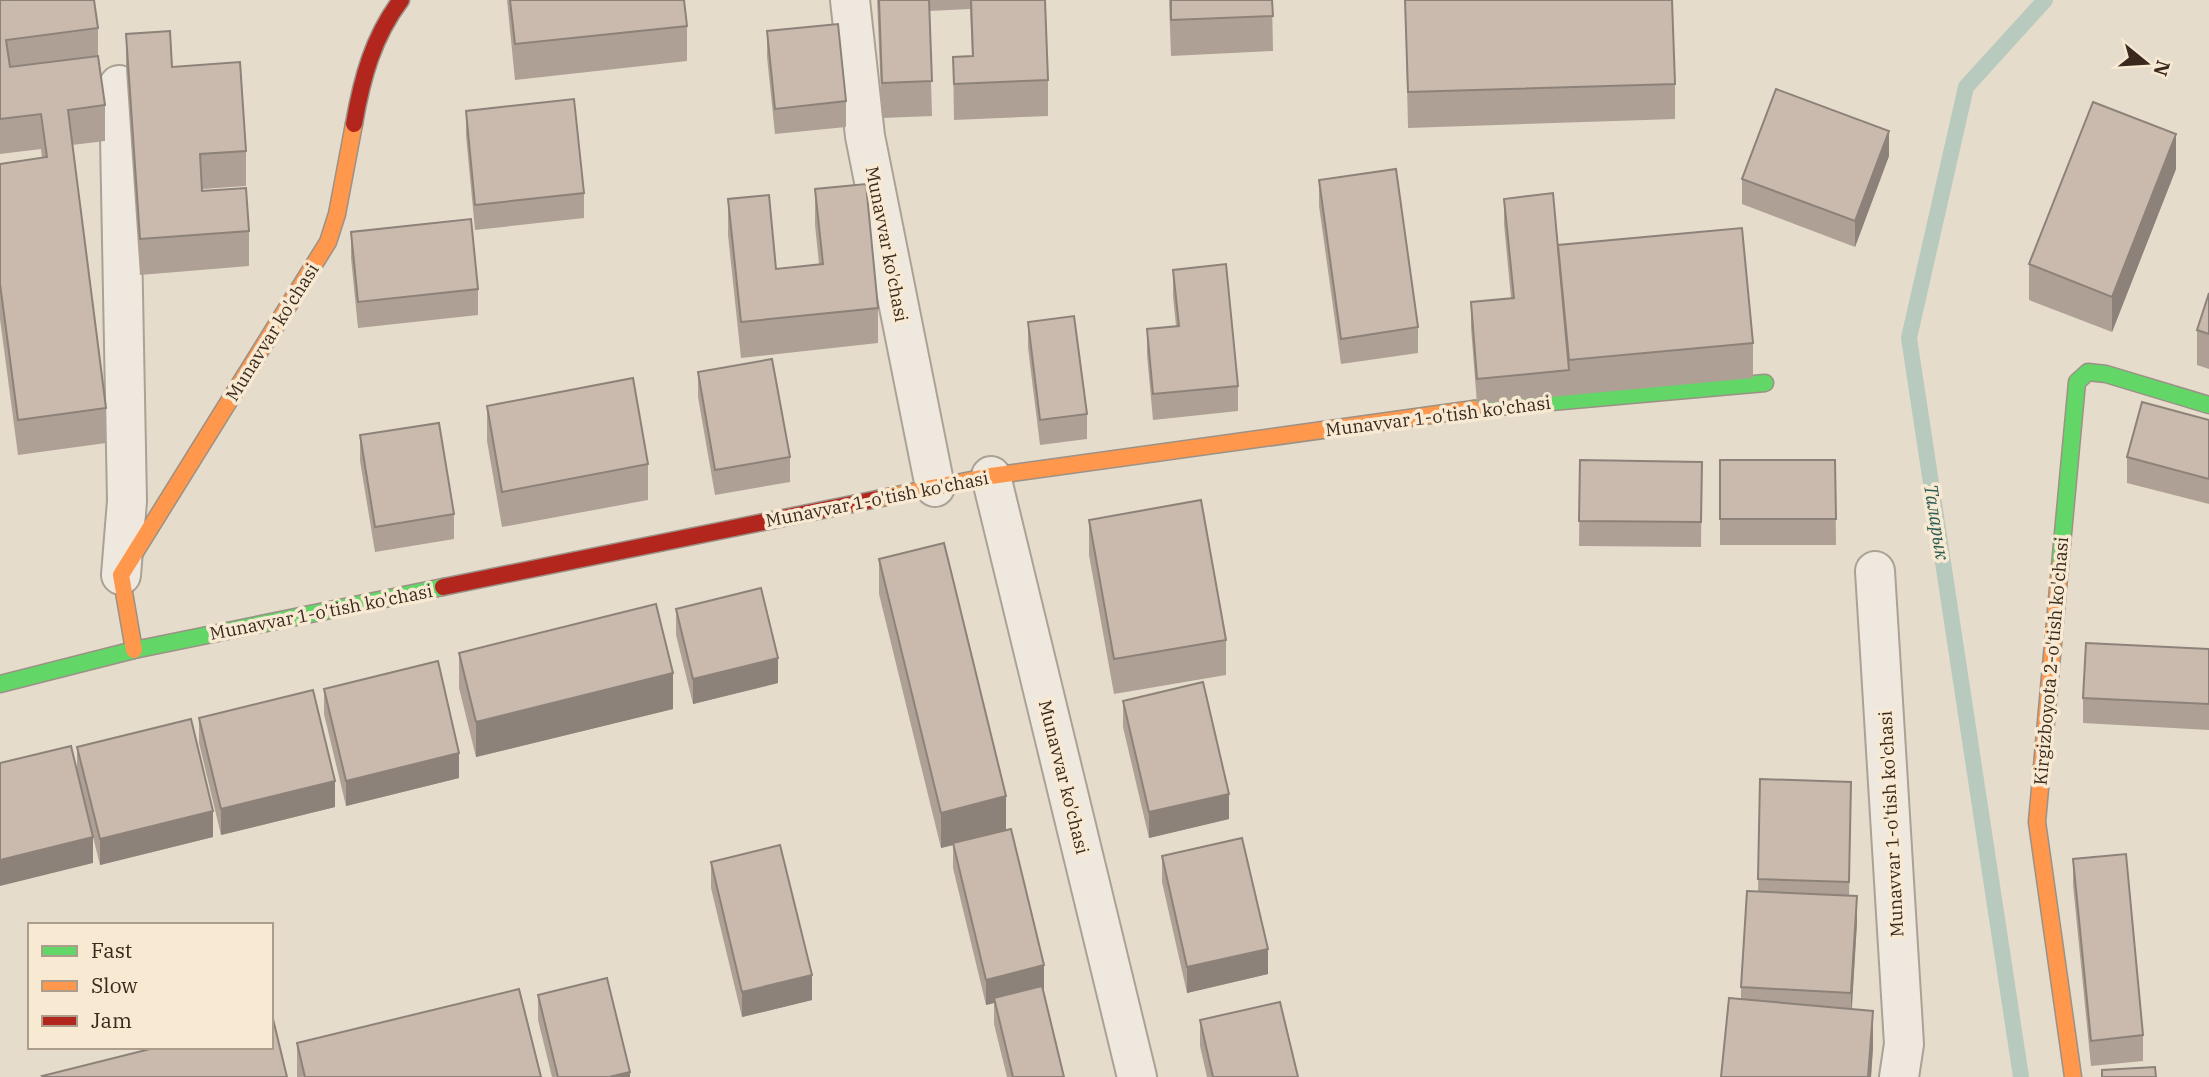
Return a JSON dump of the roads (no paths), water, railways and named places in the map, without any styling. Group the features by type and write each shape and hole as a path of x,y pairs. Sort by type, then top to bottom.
{"street":[{"name":"Munavvar ko'chasi","path":"121,575 328,242 338,214 368,62 378,32 401,0"},
{"name":"Munavvar ko'chasi","path":"850,0 865,136 935,487"},
{"path":"119,85 127,502 121,575 134,650"},
{"name":"Kirgizboyota 2-o'tish ko'chasi","path":"2073,1077 2037,822 2077,382 2088,372 2106,374 2209,405"},
{"name":"Munavvar 1-o'tish ko'chasi","path":"0,684 134,650 992,476 1440,412 1765,383"},
{"name":"Munavvar ko'chasi","path":"992,476 1137,1077"},
{"name":"Munavvar 1-o'tish ko'chasi","path":"1875,571 1904,1044 1899,1077"}],"waterway":[{"name":"Таларык","path":"2021,1077 1909,338 1966,87 2045,0"}]}
